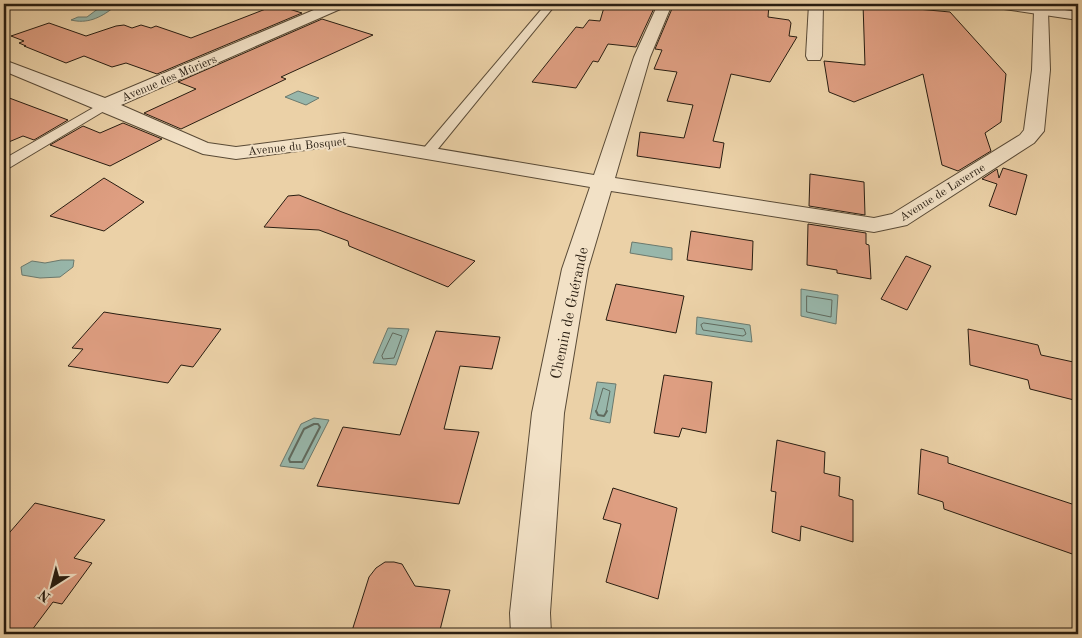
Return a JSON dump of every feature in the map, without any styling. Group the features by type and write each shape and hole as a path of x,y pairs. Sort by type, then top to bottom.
{"street":[{"name":"Avenue des Mûriers","path":"105,105 340,4"},
{"name":"Chemin de Guérande","path":"531,634 530,613 548,413 576,269 642,57 665,4"},
{"path":"814,56 816,4"},
{"path":"997,4 1078,16"},
{"name":"Avenue de Laverne","path":"603,183 874,225 899,220 1027,139 1034,131 1042,70 1041,11"},
{"name":"Avenue du Bosquet","path":"4,65 105,105 203,148 236,153 344,139 603,183"}],"lane":[{"path":"428,152 550,4"},
{"name":"Avenue des Mûriers","path":"4,165 105,105"}],"water":[{"path":"99,8 113,8 93,19 71,20 78,17 87,17"},
{"path":"298,91 319,98 306,105 285,97"},
{"path":"632,242 672,248 672,260 630,253"},
{"path":"74,260 73,267 60,277 40,278 22,275 21,267 32,261 45,263"},
{"path":"801,289 838,295 836,324 801,316"},
{"path":"697,317 750,325 752,342 696,334"},
{"path":"388,328 409,329 396,365 373,363"},
{"path":"597,382 616,384 610,423 590,419"},
{"path":"314,418 329,420 304,469 280,466 301,424"}],"building":[{"path":"605,4 656,4 636,47 608,44 598,62 593,61 576,88 532,82 576,27 583,28 589,20 600,21"},
{"path":"674,4 769,4 768,17 789,20 791,23 789,36 797,37 770,82 731,74 713,141 724,143 720,168 637,156 640,132 684,138 693,105 667,101 677,72 654,69 662,50 655,49"},
{"path":"863,4 950,12 1006,74 1001,122 985,133 991,151 958,171 942,165 923,74 854,102 829,92 824,61 865,65"},
{"path":"276,5 302,13 157,74 126,63 112,67 84,56 66,63 24,46 26,46 19,43 24,41 11,36 49,23 86,36 116,26 124,25 132,28 141,25 151,28 156,26 191,38"},
{"path":"322,19 373,35 281,77 286,79 181,129 144,113 196,89 178,82"},
{"path":"4,96 68,120 34,140 23,136 4,144"},
{"path":"123,123 162,139 110,166 50,145 83,126 100,133"},
{"path":"1003,168 1027,175 1016,215 989,206 997,184 982,179 997,169 999,178"},
{"path":"810,174 864,182 865,215 809,206"},
{"path":"104,178 144,202 104,231 50,216"},
{"path":"299,195 475,261 448,287 349,246 348,241 319,230 264,227 288,196"},
{"path":"808,224 866,233 866,244 869,245 871,279 837,273 837,270 807,265"},
{"path":"691,231 753,241 752,270 687,260"},
{"path":"906,256 931,266 907,310 881,299"},
{"path":"616,284 684,296 676,333 606,320"},
{"path":"104,312 221,329 193,367 181,365 168,383 68,366 83,349 72,348"},
{"path":"968,329 1038,345 1041,355 1078,363 1078,401 1030,389 1028,380 970,365"},
{"path":"436,331 500,337 492,369 460,366 444,429 479,432 459,504 317,486 343,427 400,435"},
{"path":"664,375 712,382 706,433 682,428 679,437 654,433"},
{"path":"777,440 825,452 824,473 840,477 839,496 853,500 853,542 801,526 800,541 772,532 776,492 771,491"},
{"path":"921,449 948,457 948,463 1078,506 1078,556 944,509 943,502 918,494"},
{"path":"613,488 677,508 658,599 606,582 621,524 603,519"},
{"path":"35,503 105,520 74,558 92,563 62,604 53,602 29,634 4,634 4,539"},
{"path":"385,562 402,564 415,586 450,590 439,634 351,634 369,577 376,568"}]}
